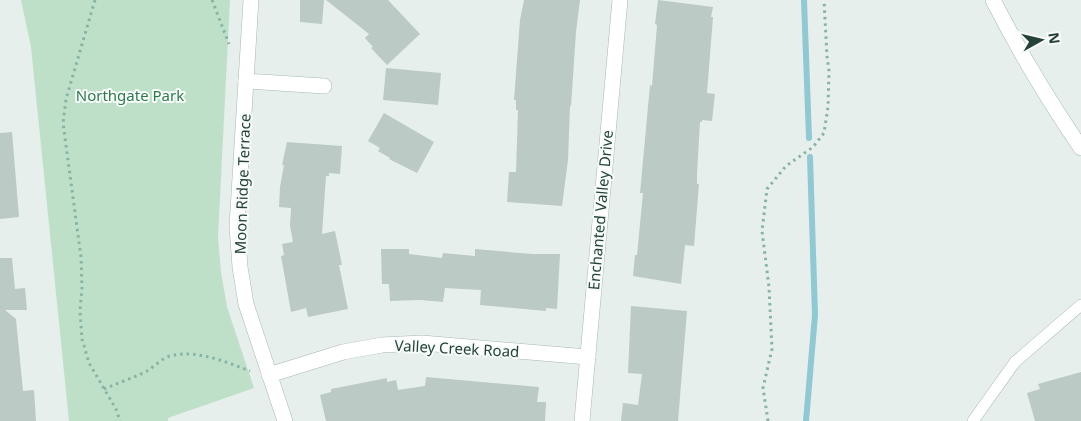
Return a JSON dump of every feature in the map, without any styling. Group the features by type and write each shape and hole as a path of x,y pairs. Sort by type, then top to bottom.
{"street":[{"name":"Moon Ridge Terrace","path":"250,0 237,226 240,267 246,304 285,421"},
{"name":"Enchanted Valley Drive","path":"582,421 620,0"},
{"path":"992,0 1024,58 1081,148"},
{"path":"246,81 324,86"},
{"name":"Valley Creek Road","path":"270,375 343,352 382,345 422,343 588,357"}],"lane":[{"path":"973,421 1015,362 1081,305"}],"path":[{"path":"95,0 66,99 62,123 81,257 82,288 80,310 82,338 89,364 116,409 120,421"},
{"path":"212,0 231,47"},
{"path":"768,421 764,388 772,349 769,287 762,231 767,189 786,166 813,147 824,133 828,108 829,71 826,56 824,0"},
{"path":"104,389 147,370 168,356 181,354 225,361 250,371"}],"green space":[{"name":"Northgate Park","path":"21,0 230,0 218,237 227,307 254,388 168,418 168,421 69,421 31,47"}],"building":[{"path":"300,0 324,0 322,24 300,22"},
{"path":"326,0 388,0 420,34 387,65 371,48 373,47 365,38 369,34"},
{"path":"524,0 580,0 570,106 568,160 562,206 507,202 509,172 516,172 518,110 516,110 516,100 514,100 520,20"},
{"path":"658,0 713,7 707,93 715,94 712,121 702,120 700,122 697,174 697,184 699,184 694,246 685,245 681,284 633,276 643,193 640,193 650,85 652,86"},
{"path":"386,68 441,73 438,105 383,100"},
{"path":"384,113 434,142 417,173 389,159 378,151 380,148 368,141"},
{"path":"12,132 19,217 0,219 0,133"},
{"path":"287,142 342,146 340,174 329,173 329,176 326,176 322,234 335,231 342,265 339,265 348,309 308,317 306,308 291,312 281,256 284,255 282,244 293,242 290,226 291,208 279,207 284,165 282,165"},
{"path":"381,249 409,249 409,254 442,258 443,253 475,256 475,249 532,254 560,254 557,309 546,308 546,311 480,305 481,290 445,288 443,302 421,300 390,301 389,284 382,284"},
{"path":"0,258 12,258 15,289 25,288 27,310 5,310 16,319 23,391 34,390 36,421 0,421"},
{"path":"631,306 687,311 678,421 621,421 623,403 638,405 642,374 628,373"},
{"path":"1081,372 1081,421 1035,421 1027,393 1040,389 1038,384"},
{"path":"426,377 539,387 537,402 546,402 545,421 326,421 320,395 331,392 331,389 387,378 387,382 396,380 398,390 425,386"}],"waterway":[{"path":"804,0 809,138"},
{"path":"806,421 815,315 810,157"}]}
